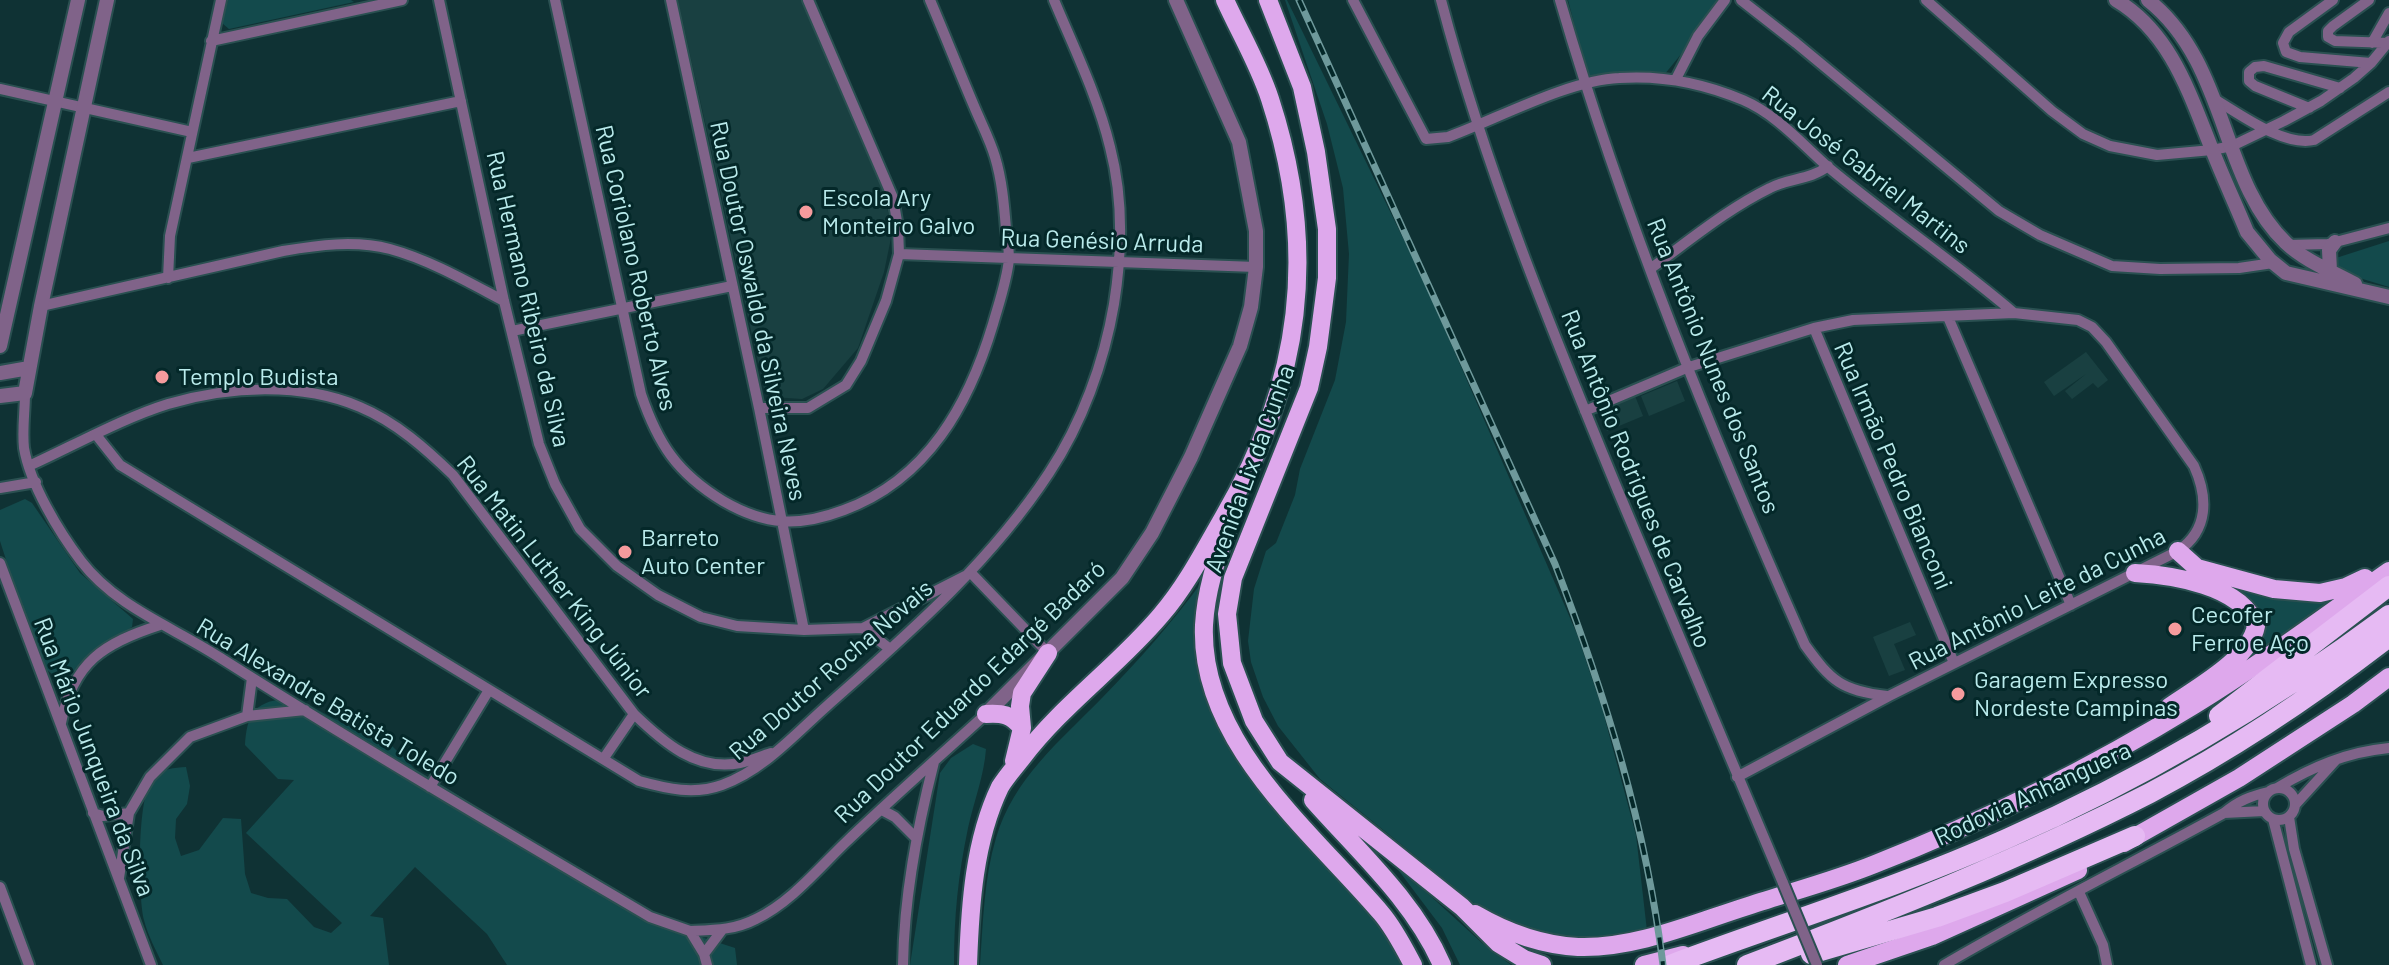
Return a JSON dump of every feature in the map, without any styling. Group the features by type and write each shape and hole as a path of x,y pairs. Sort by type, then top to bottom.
{"highway":[{"name":"Avenida Lix da Cunha","path":"968,965 969,929 980,848 1001,786 1037,738 1160,617 1184,585 1238,491 1260,445 1281,387 1300,267 1295,204 1284,145 1269,95 1225,0"},
{"name":"Avenida Lix da Cunha","path":"1268,0 1302,87 1323,188 1327,229 1325,299 1309,388 1237,566 1227,614 1232,663 1254,721 1280,762 1462,907 1498,943 1524,959 1542,965"},
{"path":"1238,491 1207,596 1204,628 1206,654 1216,700 1232,734 1253,767 1383,915 1413,965"},
{"path":"2178,551 2197,568 2274,589 2302,593 2320,593 2346,587 2389,569"},
{"path":"1462,907 1507,930 1545,942 1580,947 1619,944 1689,925 1874,865 1983,818 2092,763 2195,704 2389,569"},
{"path":"2092,763 2240,656 2254,635 2256,626 2253,618 2245,607 2229,597 2197,582 2167,574 2135,573"},
{"path":"2099,796 2244,699 2389,586"},
{"name":"Rodovia Anhanguera","path":"1670,965 1822,912 1975,853 2099,796 2224,728 2389,615"},
{"name":"Rodovia Anhanguera","path":"1747,965 1878,916 1984,871 2152,792 2278,717 2389,637"},
{"path":"1010,773 1022,728 1022,693 1048,653"},
{"path":"1847,965 1932,936 2094,862 2239,778 2389,677"},
{"path":"986,714 1001,713 1013,717 1022,728"},
{"path":"1280,762 1390,884 1424,932 1442,965"},
{"path":"1773,965 1937,917 2005,892 2135,836"},
{"path":"1644,965 1721,946"}],"street":[{"path":"0,346 78,0"},
{"path":"0,396 25,393 107,0"},
{"path":"168,278 170,236 221,0"},
{"path":"211,41 377,2 402,0"},
{"name":"Rua Hermano Ribeiro da Silva","path":"439,0 504,301 539,444 555,484 580,529 617,566 658,595 721,624 804,630 863,628 971,573"},
{"name":"Rua Coriolano Roberto Alves","path":"555,0 641,394 652,424 665,449 688,477 706,491 753,516 783,523"},
{"name":"Rua Doutor Oswaldo da Silveira Neves","path":"671,0 804,630"},
{"path":"759,408 808,408 846,385 873,335 899,254 893,198 808,0"},
{"path":"783,523 826,517 866,502 899,480 925,455 957,414 980,368 997,311 1009,258 1003,195 994,155 930,0"},
{"name":"Rua Doutor Rocha Novais","path":"97,436 120,465 639,781 669,790 702,791 751,772 971,573 1040,487 1076,427 1091,389 1107,340 1119,260 1118,207 1111,149 1054,0"},
{"name":"Rua Doutor Eduardo Edargé Badaró","path":"690,931 722,930 758,919 813,877 986,714 1122,578 1152,533 1191,457 1240,346 1251,307 1256,267 1253,208 1239,142 1176,0"},
{"name":"Rua José Gabriel Martins","path":"1353,0 1426,139 1448,137 1584,83 1618,78 1676,79 1746,101 1796,136 1828,166 2014,313"},
{"name":"Rua Antônio Rodrigues de Carvalho","path":"1441,0 1479,126 1529,270 1817,965"},
{"name":"Rua Antônio Nunes dos Santos","path":"1560,0 1584,83 1650,269 1805,645 1824,672 1840,686 1864,694 1889,696"},
{"path":"1676,79 1698,36 1725,0"},
{"path":"1741,0 1999,211 2040,235 2112,266 2239,268 2272,262"},
{"path":"1926,0 2052,111 2083,134 2110,146 2157,155 2232,146 2309,108 2340,88 2371,63 2388,42"},
{"path":"2116,0 2145,21 2167,48 2188,89 2247,232 2272,262 2286,273 2389,297"},
{"path":"2148,0 2164,13 2205,76 2260,208 2287,245 2366,290"},
{"path":"2333,0 2289,32 2283,43 2286,52 2300,57 2371,63"},
{"path":"2369,0 2333,26 2328,31 2328,37 2335,41 2388,42"},
{"path":"2372,43 2389,13"},
{"path":"2309,108 2255,86 2249,81 2249,72 2255,67 2264,66 2340,88"},
{"path":"0,89 192,132"},
{"path":"2216,100 2298,142 2314,140 2389,92"},
{"path":"188,158 461,101"},
{"path":"1650,269 1743,202 1773,185 1819,173 1828,166"},
{"path":"2272,262 2277,250 2287,245 2332,243 2389,228"},
{"path":"2293,275 2302,269 2308,258 2332,243"},
{"path":"2330,271 2329,250 2332,243"},
{"path":"41,306 322,244 390,249 504,301"},
{"name":"Rua Genésio Arruda","path":"899,254 1256,267"},
{"path":"512,331 732,286"},
{"name":"Rua Antônio Leite da Cunha","path":"1585,411 1689,367 1814,328 1853,320 2014,313 2078,320 2092,327 2106,342 2194,466 2200,479 2204,509 2202,522 2194,538 2178,551 1889,696 1737,777"},
{"path":"1948,317 2071,605"},
{"name":"Rua Irmão Pedro Bianconi","path":"1814,328 1954,663"},
{"path":"0,373 29,368"},
{"name":"Rua Matin Luther King Júnior","path":"29,466 167,405 216,393 287,390 321,395 360,407 400,430 453,475 634,714 662,741 682,754 711,764 739,764 776,750"},
{"name":"Rua Alexandre Batista Toledo","path":"25,393 24,446 36,482 58,526 83,563 116,594 160,625 208,650 430,787 650,917 690,931"},
{"path":"0,488 36,482"},
{"name":"Rua Mário Junqueira da Silva","path":"0,563 151,965"},
{"path":"971,573 1048,653"},
{"path":"60,725 66,698 79,672 93,657 110,646 160,625"},
{"path":"863,628 890,649"},
{"path":"247,716 252,678"},
{"path":"2353,704 2389,684"},
{"path":"430,787 489,690"},
{"path":"119,880 129,813 150,777 190,737 247,716 305,710"},
{"path":"604,758 634,714"},
{"path":"2264,811 2264,801 2272,790 2320,764 2357,752 2389,748"},
{"path":"2327,965 2294,849 2289,817 2295,805 2338,759"},
{"path":"903,965 903,937 915,837 934,761"},
{"path":"1944,965 2024,918 2079,892 2250,796 2282,789 2292,795 2295,805"},
{"path":"882,810 895,817 915,837"},
{"path":"2224,813 2264,811 2273,819 2311,965"},
{"path":"93,813 103,816 129,813"},
{"path":"2273,819 2289,817"},
{"path":"0,887 29,965"},
{"path":"2079,892 2103,945 2107,965"},
{"path":"706,959 722,930"},
{"path":"690,931 706,959"}],"shaded area":[{"path":"228,0 354,2 229,29 222,23"},
{"name":"Escola Ary Monteiro Galvo","path":"678,0 803,0 884,191 892,233 884,272 858,348 823,389 802,399 773,397 764,389"},
{"path":"1285,0 1423,279 1577,634 1602,708 1636,835 1647,931 1619,940 1556,939 1485,912 1320,779 1278,726 1263,697 1251,662 1248,641 1254,589 1266,551 1276,543 1295,495 1300,469 1335,380 1346,322 1349,254 1343,188 1327,124"},
{"path":"1568,0 1720,0 1714,14 1664,75 1588,77"},
{"path":"2389,241 2389,287 2340,272 2334,266 2336,258"},
{"path":"2086,352 2108,380 2098,388 2093,383 2072,399 2065,391 2086,374 2054,396 2044,382"},
{"path":"1677,381 1685,401 1649,416 1641,396"},
{"path":"1635,396 1643,416 1607,431 1599,411"},
{"path":"25,499 32,503 80,573 133,619 132,627 72,673 59,679 40,665 0,541 0,510"},
{"path":"2205,577 2339,597 2248,659 2263,634 2263,624"},
{"path":"1204,579 1223,727 1384,923 1409,965 980,965 992,853 1014,797 1054,746 1142,656"},
{"path":"1910,622 1916,635 1894,644 1905,670 1889,676 1873,637"},
{"path":"284,699 302,701 334,719 375,732 415,769 658,923 735,948 737,965 507,965 487,934 415,867 370,916 383,918 389,965 163,965 144,920 140,847 147,790 156,775 168,769 186,767 190,786 187,804 176,819 175,838 181,856 199,850 223,818 241,819 245,874 251,893 287,899 314,927 331,933 342,923 246,833 294,780 278,779 245,745 254,712 265,703"},
{"path":"973,744 986,749 962,863 954,965 910,965 940,773 951,758"},
{"path":"1390,859 1482,943 1511,965 1460,965 1442,928"}],"railway":[{"path":"1299,0 1555,564 1607,711 1635,811 1656,913 1663,965"}],"place":[{"name":"Escola Ary Monteiro Galvo","path":"806,212"},
{"name":"Templo Budista","path":"162,377"},
{"name":"Barreto Auto Center","path":"625,552"},
{"name":"Cecofer Ferro e Aço","path":"2175,629"},
{"name":"Garagem Expresso Nordeste Campinas","path":"1958,694"}]}
